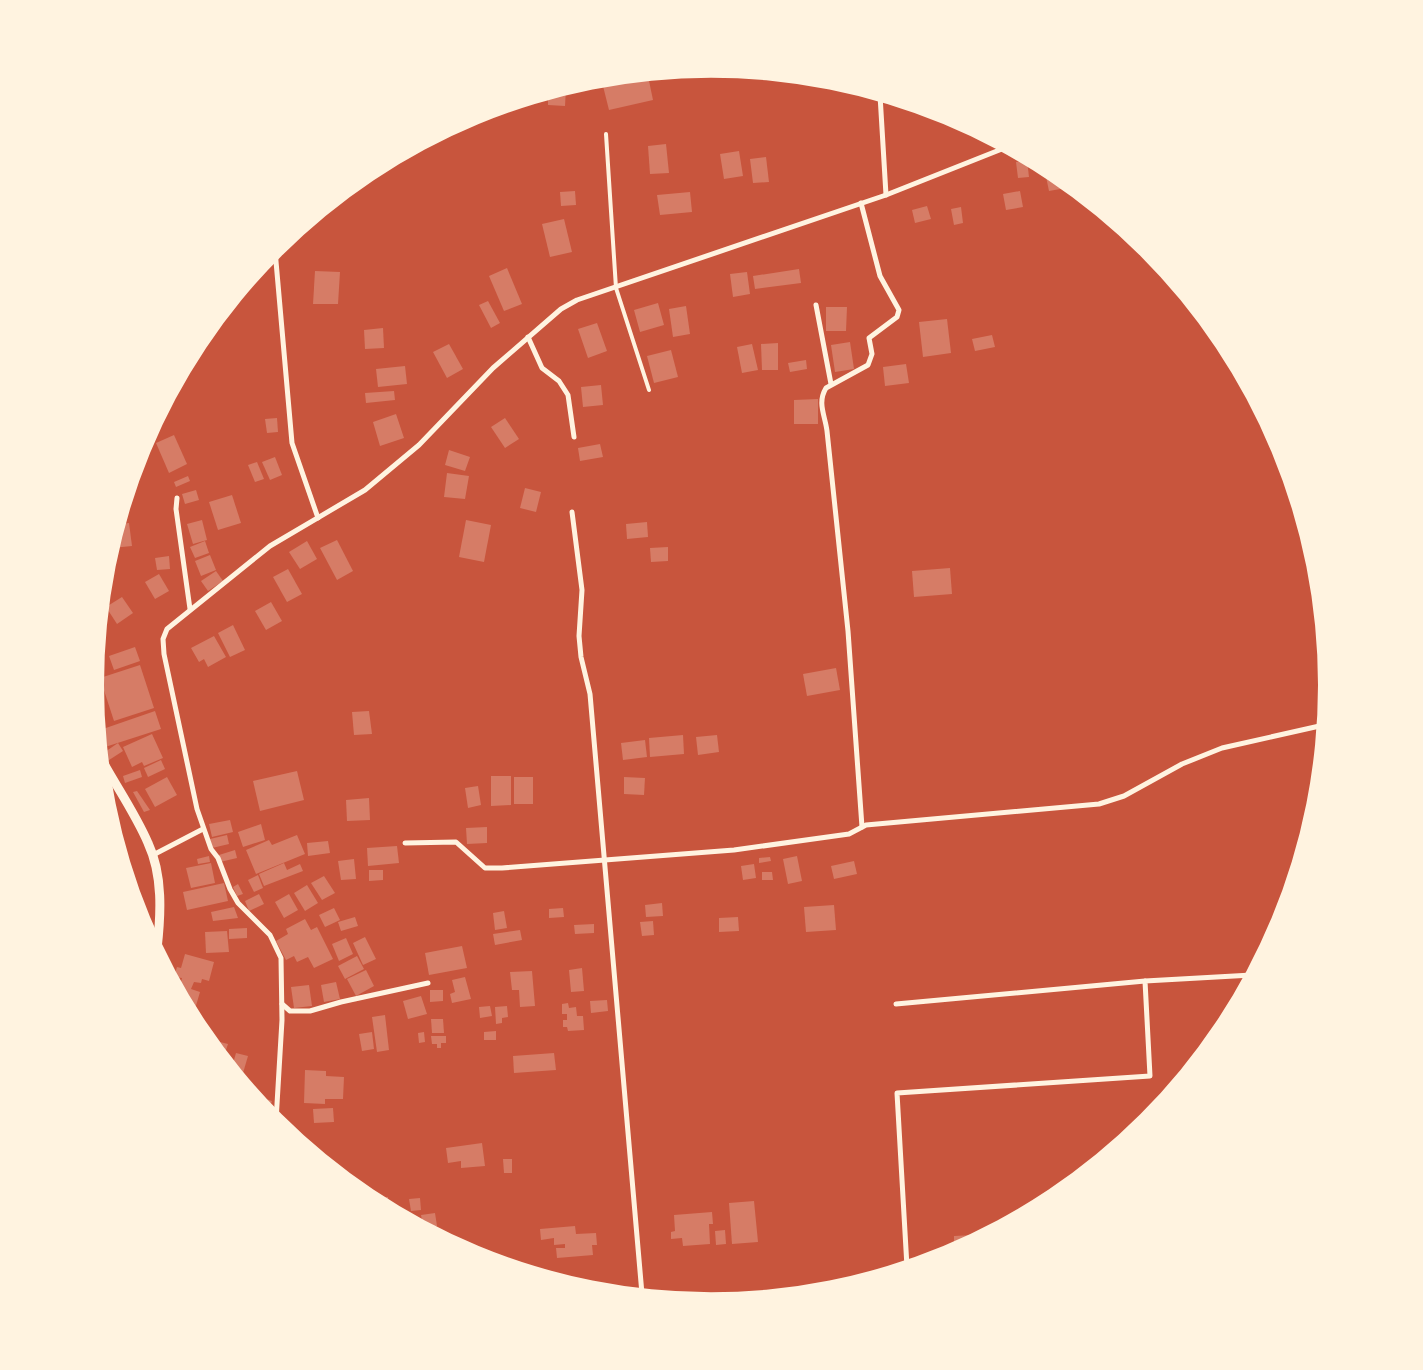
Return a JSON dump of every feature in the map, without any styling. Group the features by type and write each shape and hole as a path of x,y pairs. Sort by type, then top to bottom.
{"street":[{"path":"880,102 886,195"},
{"path":"277,1109 282,1004 281,958 270,935 234,896 203,829 197,809 164,654 163,639 167,629 270,546 365,490 419,444 493,368 561,309 577,300 886,195 999,150"},
{"path":"861,203 880,276 899,310 897,316 870,338 872,354 868,364 861,370 850,373 831,384 823,393 821,409 827,431 848,631 862,827"},
{"path":"276,261 292,443 318,518"},
{"path":"816,304 831,384"},
{"path":"528,337 542,368 559,381 568,395 574,436"},
{"path":"177,498 176,510 190,609"},
{"path":"572,512 582,590 581,657 590,694 603,862 614,954 642,1288"},
{"path":"405,843 456,842 485,868 502,868 603,862 734,850 849,834 862,827 1099,804 1124,796 1182,764 1222,748 1318,727"},
{"path":"111,776 140,826 152,855 160,895 158,934"},
{"path":"152,855 203,829"},
{"path":"896,1004 1145,981 1245,975"},
{"path":"907,1260 897,1093 1150,1076 1145,981"},
{"path":"282,1004 290,1011 310,1011 341,1002 428,983"}],"lane":[{"path":"606,134 616,288 649,390"}],"building":[{"path":"649,81 653,100 609,110 603,87"},
{"path":"566,95 565,106 548,105 548,100"},
{"path":"666,144 669,173 650,174 648,146"},
{"path":"739,151 743,176 724,179 720,154"},
{"path":"766,157 769,182 753,183 750,159"},
{"path":"1019,161 1028,167 1029,177 1018,178 1016,162"},
{"path":"1046,178 1061,189 1049,191"},
{"path":"575,191 576,205 561,206 560,192"},
{"path":"1020,191 1023,207 1006,210 1003,194"},
{"path":"690,192 692,212 660,215 657,195"},
{"path":"927,206 931,219 915,223 912,210"},
{"path":"961,207 963,223 954,225 951,209"},
{"path":"564,219 572,252 550,257 542,224"},
{"path":"507,268 522,304 504,311 489,276"},
{"path":"799,269 801,283 755,289 753,276"},
{"path":"315,271 340,272 338,304 313,304"},
{"path":"747,272 750,294 733,297 730,274"},
{"path":"488,301 500,323 491,328 479,305"},
{"path":"658,303 664,325 640,332 634,310"},
{"path":"686,306 690,334 673,337 669,309"},
{"path":"826,307 847,307 846,331 826,331"},
{"path":"947,319 951,353 923,357 919,322"},
{"path":"597,323 607,351 588,358 578,329"},
{"path":"383,328 384,348 365,349 364,330"},
{"path":"992,335 995,347 975,351 972,339"},
{"path":"850,342 854,369 835,372 831,345"},
{"path":"778,343 778,370 762,370 761,344"},
{"path":"449,344 463,369 447,378 433,352"},
{"path":"752,344 758,370 742,373 737,347"},
{"path":"671,350 678,377 654,383 647,356"},
{"path":"806,360 807,369 790,372 788,363"},
{"path":"906,364 909,383 885,386 883,367"},
{"path":"405,366 407,384 378,387 376,369"},
{"path":"601,385 603,405 583,407 581,387"},
{"path":"394,391 395,400 366,403 365,393"},
{"path":"818,399 818,424 794,424 794,400"},
{"path":"396,414 404,438 380,446 373,422"},
{"path":"277,418 278,432 267,433 265,419"},
{"path":"505,418 519,439 505,448 491,427"},
{"path":"174,435 187,464 169,473 156,443"},
{"path":"600,444 603,457 580,461 578,448"},
{"path":"449,450 470,457 465,471 445,465"},
{"path":"275,457 282,475 270,480 262,462"},
{"path":"257,462 264,479 255,482 248,465"},
{"path":"447,473 469,476 465,499 444,497"},
{"path":"188,476 190,481 176,487 174,482"},
{"path":"525,488 541,492 536,512 520,508"},
{"path":"196,490 199,500 185,504 182,494"},
{"path":"232,495 241,523 218,530 209,502"},
{"path":"202,520 207,540 193,544 187,524"},
{"path":"466,520 491,525 484,562 459,557"},
{"path":"647,522 648,537 627,539 626,524"},
{"path":"126,523 129,523 132,546 120,547 125,528"},
{"path":"337,540 353,571 337,580 320,548"},
{"path":"205,541 209,553 195,558 190,547"},
{"path":"307,541 317,559 300,569 289,552"},
{"path":"668,547 668,561 651,562 650,548"},
{"path":"210,555 216,570 201,576 195,561"},
{"path":"169,556 170,569 157,570 155,558"},
{"path":"950,568 952,594 914,597 912,571"},
{"path":"288,569 302,594 287,602 273,577"},
{"path":"216,571 223,581 208,591 201,581"},
{"path":"159,574 169,591 155,599 145,582"},
{"path":"122,597 133,613 117,624 109,611 109,605"},
{"path":"271,602 282,621 266,630 255,611"},
{"path":"233,625 245,650 230,657 218,633"},
{"path":"214,636 226,657 208,667 204,659 199,662 191,648"},
{"path":"135,647 140,661 114,670 109,656"},
{"path":"140,665 154,708 114,721 104,691 104,677"},
{"path":"836,668 840,690 807,696 803,674"},
{"path":"155,711 161,729 107,746 105,728"},
{"path":"369,711 372,734 354,735 352,712"},
{"path":"152,734 163,758 144,766 142,762 132,767 123,747"},
{"path":"683,735 684,754 650,757 649,738"},
{"path":"717,735 719,752 698,755 696,737"},
{"path":"645,740 647,757 623,760 621,743"},
{"path":"118,743 123,751 109,760 108,750"},
{"path":"161,760 165,769 148,777 144,768"},
{"path":"140,770 142,777 125,783 123,776"},
{"path":"297,771 304,800 260,811 253,781"},
{"path":"491,776 511,776 511,805 491,806"},
{"path":"167,777 177,795 155,807 145,789"},
{"path":"514,777 533,777 533,804 514,804"},
{"path":"624,777 645,778 644,795 624,794"},
{"path":"478,786 481,805 468,808 465,788"},
{"path":"137,791 150,810 144,812 133,792"},
{"path":"369,798 370,820 347,821 346,800"},
{"path":"230,820 233,832 212,837 209,824"},
{"path":"261,824 265,840 243,847 238,832"},
{"path":"487,827 487,843 467,844 466,828"},
{"path":"227,835 229,844 212,848 210,839"},
{"path":"297,835 305,854 256,874 246,850 269,840 272,845"},
{"path":"328,841 330,853 308,856 307,843"},
{"path":"397,846 399,863 368,866 367,848"},
{"path":"235,850 237,858 220,862 219,855"},
{"path":"209,856 210,862 198,864 197,859"},
{"path":"797,856 802,881 788,884 783,859"},
{"path":"770,857 771,861 759,863 759,858"},
{"path":"354,859 356,879 341,880 338,861"},
{"path":"854,861 857,874 834,879 831,866"},
{"path":"211,863 215,883 191,888 186,868"},
{"path":"284,863 287,870 300,864 303,871 264,886 259,874"},
{"path":"754,864 756,878 743,880 741,866"},
{"path":"369,870 383,870 383,880 369,881"},
{"path":"762,872 772,872 773,880 762,880"},
{"path":"258,875 263,888 254,892 248,880"},
{"path":"324,876 335,893 322,900 311,883"},
{"path":"224,883 228,901 187,910 183,892"},
{"path":"238,884 243,894 237,896 233,887"},
{"path":"307,885 318,903 305,911 294,893"},
{"path":"259,894 264,904 249,911 245,901"},
{"path":"289,894 298,910 284,918 275,902"},
{"path":"662,903 663,916 646,917 645,905"},
{"path":"834,905 836,930 806,932 804,907"},
{"path":"234,907 238,918 213,921 211,912"},
{"path":"334,908 340,920 325,927 319,915"},
{"path":"563,908 564,917 549,918 549,909"},
{"path":"504,911 507,928 495,930 493,913"},
{"path":"355,917 358,926 341,931 338,922"},
{"path":"738,917 739,931 719,932 719,918"},
{"path":"305,919 311,930 317,927 333,959 314,968 308,957 297,962 294,956 286,960 276,941 288,934 286,929"},
{"path":"653,921 654,935 642,936 640,922"},
{"path":"594,924 594,933 575,934 574,925"},
{"path":"247,928 247,938 229,939 229,929"},
{"path":"520,930 522,940 495,945 493,934"},
{"path":"227,931 229,952 206,953 205,932"},
{"path":"365,937 376,959 363,965 353,943"},
{"path":"346,938 353,954 339,961 332,944"},
{"path":"462,946 467,968 429,975 425,953"},
{"path":"185,954 214,962 209,981 202,979 201,983 194,982 191,989 200,992 196,1006 181,981 182,978 179,978 176,971 177,967 181,968"},
{"path":"357,956 364,969 345,979 338,966"},
{"path":"582,968 584,991 571,992 569,970"},
{"path":"366,970 374,986 356,996 347,979"},
{"path":"532,971 535,1006 520,1007 519,990 512,990 510,972"},
{"path":"465,977 471,999 452,1003 450,994 455,992 452,980"},
{"path":"336,982 340,999 324,1002 321,985"},
{"path":"309,985 312,1006 294,1008 291,987"},
{"path":"430,990 443,990 443,1001 430,1002"},
{"path":"421,996 427,1014 408,1019 403,1001"},
{"path":"607,1000 608,1011 591,1013 590,1001"},
{"path":"568,1003 569,1008 576,1007 577,1016 583,1016 584,1030 568,1031 567,1027 563,1027 563,1020 567,1020 567,1014 562,1014 562,1004"},
{"path":"490,1006 492,1016 480,1018 479,1007"},
{"path":"507,1006 508,1017 502,1018 502,1023 496,1024 495,1007"},
{"path":"385,1015 389,1050 377,1052 372,1017"},
{"path":"431,1019 443,1019 444,1033 432,1033"},
{"path":"496,1031 496,1040 484,1040 484,1032"},
{"path":"372,1032 374,1049 362,1051 359,1034"},
{"path":"424,1032 425,1042 419,1043 418,1033"},
{"path":"431,1036 446,1036 446,1043 441,1043 441,1048 437,1048 437,1044 432,1044"},
{"path":"220,1042 228,1044 226,1050"},
{"path":"236,1053 248,1056 243,1072 234,1060"},
{"path":"554,1053 556,1070 514,1073 513,1056"},
{"path":"305,1070 326,1071 326,1076 344,1077 343,1099 325,1099 325,1104 304,1103"},
{"path":"333,1108 334,1122 314,1123 313,1109"},
{"path":"482,1143 485,1166 461,1168 461,1161 448,1163 446,1148"},
{"path":"503,1159 512,1159 512,1173 504,1173"},
{"path":"420,1198 421,1210 411,1211 409,1199"},
{"path":"754,1201 758,1242 732,1244 729,1203"},
{"path":"712,1212 713,1224 709,1224 710,1244 683,1246 682,1238 671,1239 671,1232 675,1231 674,1215"},
{"path":"435,1213 437,1226 422,1218 421,1215"},
{"path":"575,1226 576,1234 596,1233 597,1245 592,1245 593,1255 557,1258 556,1248 565,1248 565,1244 554,1245 554,1238 541,1240 540,1229"},
{"path":"725,1230 726,1244 716,1245 715,1231"},
{"path":"968,1235 954,1242 954,1236"}]}
